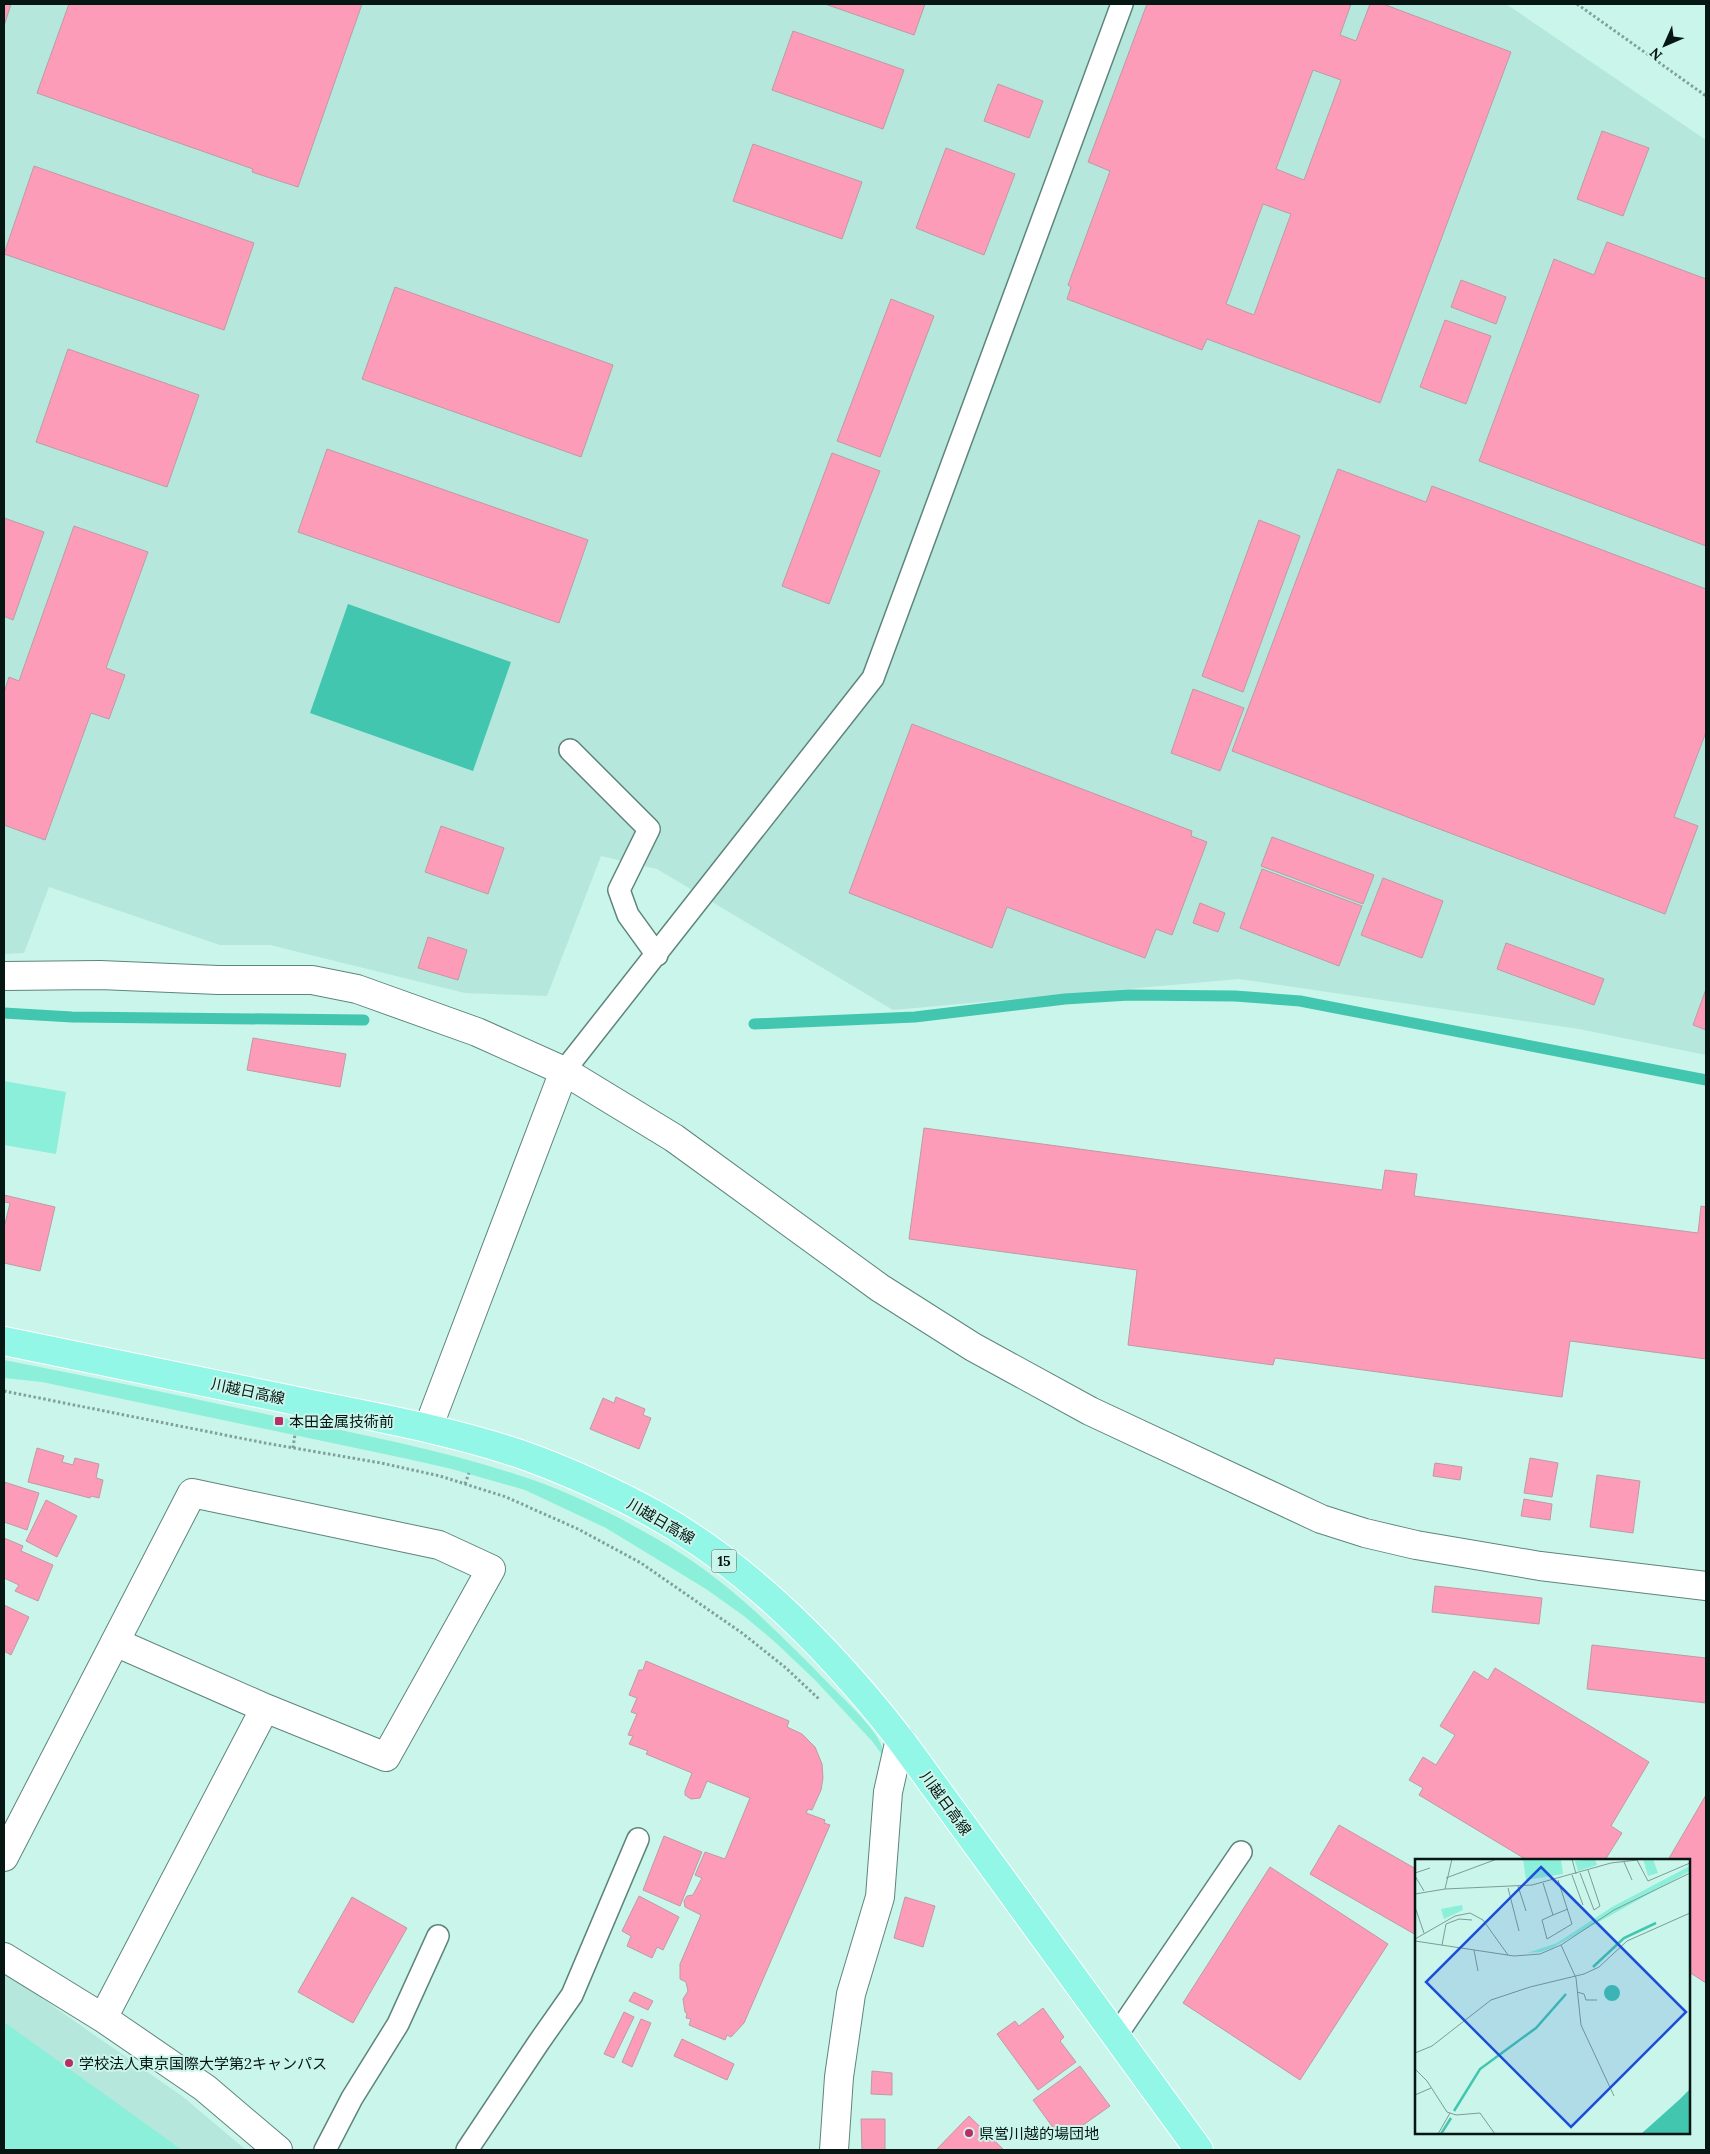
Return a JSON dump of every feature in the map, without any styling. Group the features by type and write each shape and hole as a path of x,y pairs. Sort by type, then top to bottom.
{"main road":[{"name":"川越日高線","path":"4,1341 428,1428 520,1454 566,1472 658,1516 697,1541 741,1573 789,1616 835,1660 864,1694 900,1739 1199,2150"}],"street":[{"path":"4,976 100,975 218,980 312,980 357,989 375,995 477,1032 564,1071 674,1138 880,1288 973,1347 1090,1411 1321,1519 1365,1533 1416,1545 1540,1566 1706,1586"},
{"path":"428,1428 564,1071"},
{"path":"4,1857 192,1492 439,1546 491,1569 386,1757 265,1708 115,1642"},
{"path":"103,2018 265,1708"},
{"path":"834,2150 839,2077 850,2003 880,1897 888,1792 900,1739"},
{"path":"4,1957 103,2018 204,2088 278,2150"}],"lane":[{"path":"564,1071 873,678 1122,4"},
{"path":"570,750 648,829 619,890 628,915 657,955"},
{"path":"467,2150 572,1995 638,1839"},
{"path":"1116,2036 1241,1852"},
{"path":"325,2150 352,2098 398,2024 438,1936"}],"path":[{"path":"1577,4 1706,96"}],"shaded area":[{"path":"4,4 1506,4 1706,140 1706,1055 1579,1029 1239,979 893,1010 657,869 601,856 547,996 465,993 270,945 220,945 49,887 24,953 4,954"},
{"path":"348,604 511,662 473,771 310,713"},
{"path":"4,1081 66,1092 56,1154 4,1145"},
{"path":"4,1360 431,1450 518,1475 580,1499 643,1531 680,1553 739,1597 792,1647 862,1718 871,1728 883,1748 883,1756 872,1741 815,1680 744,1616 706,1589 606,1528 525,1490 452,1469 408,1459 42,1382 4,1378"},
{"name":"学校法人東京国際大学第2キャンパス","path":"4,1972 182,2096 246,2150 4,2150"},
{"path":"4,2022 182,2150 4,2150"}],"building":[{"path":"4,4 11,4 4,26"},
{"path":"69,4 362,4 298,187 252,172 253,169 37,93"},
{"path":"825,4 925,4 914,35"},
{"path":"1147,4 1351,4 1340,35 1356,41 1370,4 1383,4 1511,52 1380,403 1207,339 1202,350 1067,299 1071,287 1068,285 1110,171 1088,162","holes":["1313,70 1341,80 1304,180 1276,169","1263,204 1291,214 1254,315 1226,304"]},
{"path":"793,31 904,70 883,129 772,90"},
{"path":"998,84 1043,101 1029,138 984,121"},
{"path":"1602,131 1649,148 1623,216 1577,199"},
{"path":"753,144 862,182 842,239 733,201"},
{"path":"946,148 1015,174 984,255 916,228"},
{"path":"34,166 254,243 224,330 4,254"},
{"path":"1607,242 1706,279 1706,546 1479,461 1554,259 1594,275"},
{"path":"1461,280 1506,297 1496,324 1451,307"},
{"path":"395,287 613,365 581,457 362,379"},
{"path":"891,299 934,316 880,457 837,441"},
{"path":"1445,320 1491,336 1466,404 1420,387"},
{"path":"68,349 199,395 167,487 36,442"},
{"path":"327,449 588,540 559,623 298,532"},
{"path":"832,453 880,471 829,604 782,586"},
{"path":"1338,469 1426,502 1432,486 1706,589 1706,732 1674,817 1698,826 1665,914 1232,751"},
{"path":"4,518 44,532 13,620 4,616"},
{"path":"1259,520 1300,536 1243,692 1202,676"},
{"path":"74,526 148,552 106,668 125,675 109,719 91,713 45,840 4,825 4,693 9,677 19,681"},
{"path":"1193,689 1244,708 1220,771 1171,753"},
{"path":"912,724 1192,831 1191,836 1207,842 1172,935 1156,929 1145,958 1007,907 992,948 849,893"},
{"path":"441,826 504,848 488,894 425,872"},
{"path":"1272,837 1374,875 1363,904 1261,866"},
{"path":"1262,869 1362,906 1339,966 1240,928"},
{"path":"1383,878 1443,901 1422,958 1361,935"},
{"path":"1200,903 1225,913 1218,932 1193,923"},
{"path":"428,937 467,950 458,980 418,968"},
{"path":"1506,943 1604,979 1594,1005 1497,969"},
{"path":"1706,989 1706,1030 1693,1025"},
{"path":"253,1038 346,1054 340,1087 247,1070"},
{"path":"924,1128 1382,1190 1385,1170 1417,1174 1414,1196 1698,1233 1701,1206 1706,1207 1706,1359 1570,1341 1562,1397 1275,1358 1273,1365 1128,1345 1137,1270 909,1239"},
{"path":"4,1195 55,1207 40,1271 4,1263 4,1228 10,1203 4,1202"},
{"path":"616,1397 645,1409 643,1415 651,1418 639,1449 590,1429 603,1398 614,1403"},
{"path":"37,1448 64,1456 62,1462 73,1465 75,1458 99,1464 96,1478 103,1480 99,1498 91,1496 90,1498 28,1482"},
{"path":"1530,1458 1558,1463 1552,1497 1524,1493"},
{"path":"1435,1463 1462,1467 1460,1480 1433,1476"},
{"path":"1597,1475 1640,1481 1633,1533 1590,1527"},
{"path":"4,1482 39,1493 27,1530 4,1522"},
{"path":"1524,1499 1552,1504 1550,1520 1521,1516"},
{"path":"46,1500 77,1516 57,1557 26,1541"},
{"path":"4,1538 23,1546 21,1551 53,1565 38,1601 15,1591 19,1585 4,1578"},
{"path":"1435,1586 1542,1598 1539,1624 1432,1612"},
{"path":"4,1605 29,1617 11,1655 4,1651"},
{"path":"1592,1645 1706,1658 1706,1703 1587,1689"},
{"path":"646,1661 789,1721 787,1727 802,1734 815,1747 822,1764 823,1778 821,1790 812,1810 808,1809 806,1813 825,1820 824,1823 830,1825 744,2023 731,2037 727,2035 725,2040 689,2025 691,2019 686,2018 687,2014 683,1999 688,1991 686,1982 680,1979 680,1964 701,1915 685,1907 684,1901 687,1896 693,1895 702,1878 695,1875 705,1852 725,1859 750,1798 707,1781 700,1798 691,1799 685,1795 685,1791 692,1773 646,1754 648,1751 629,1744 633,1736 628,1735 637,1714 631,1712 637,1698 629,1695 639,1670 643,1670"},
{"path":"1495,1668 1649,1762 1611,1826 1622,1833 1606,1859 1525,1859 1419,1795 1423,1788 1409,1780 1423,1757 1436,1765 1455,1735 1440,1726 1474,1671 1488,1680"},
{"path":"1706,1795 1706,1983 1690,1973 1690,1859 1669,1859"},
{"path":"1339,1825 1415,1868 1415,1934 1310,1874"},
{"path":"664,1836 702,1852 680,1906 643,1890"},
{"path":"1270,1867 1388,1944 1300,2080 1183,2003"},
{"path":"639,1896 679,1917 663,1950 657,1947 652,1958 627,1946 631,1936 622,1931"},
{"path":"352,1897 407,1928 353,2023 298,1992"},
{"path":"905,1897 935,1906 923,1947 894,1938"},
{"path":"634,1992 653,2001 648,2010 629,2001"},
{"path":"1043,2008 1064,2037 1060,2041 1076,2062 1038,2090 997,2034 1015,2021 1019,2026"},
{"path":"624,2012 634,2017 614,2058 604,2054"},
{"path":"641,2019 651,2023 632,2067 622,2062"},
{"path":"682,2039 734,2064 727,2080 674,2056"},
{"path":"1080,2066 1110,2106 1062,2140 1033,2100"},
{"path":"872,2071 892,2073 892,2095 871,2094"},
{"name":"県営川越的場団地","path":"969,2116 1004,2150 936,2150"},
{"path":"861,2119 885,2119 885,2150 862,2150"}],"waterway":[{"path":"754,1024 915,1017 1065,999 1129,995 1235,996 1300,1001 1706,1080"},
{"path":"4,1013 72,1017 364,1020"}],"place":[{"name":"本田金属技術前","path":"279,1421"},
{"name":"学校法人東京国際大学第2キャンパス","path":"69,2063"},
{"name":"県営川越的場団地","path":"969,2133"}]}
